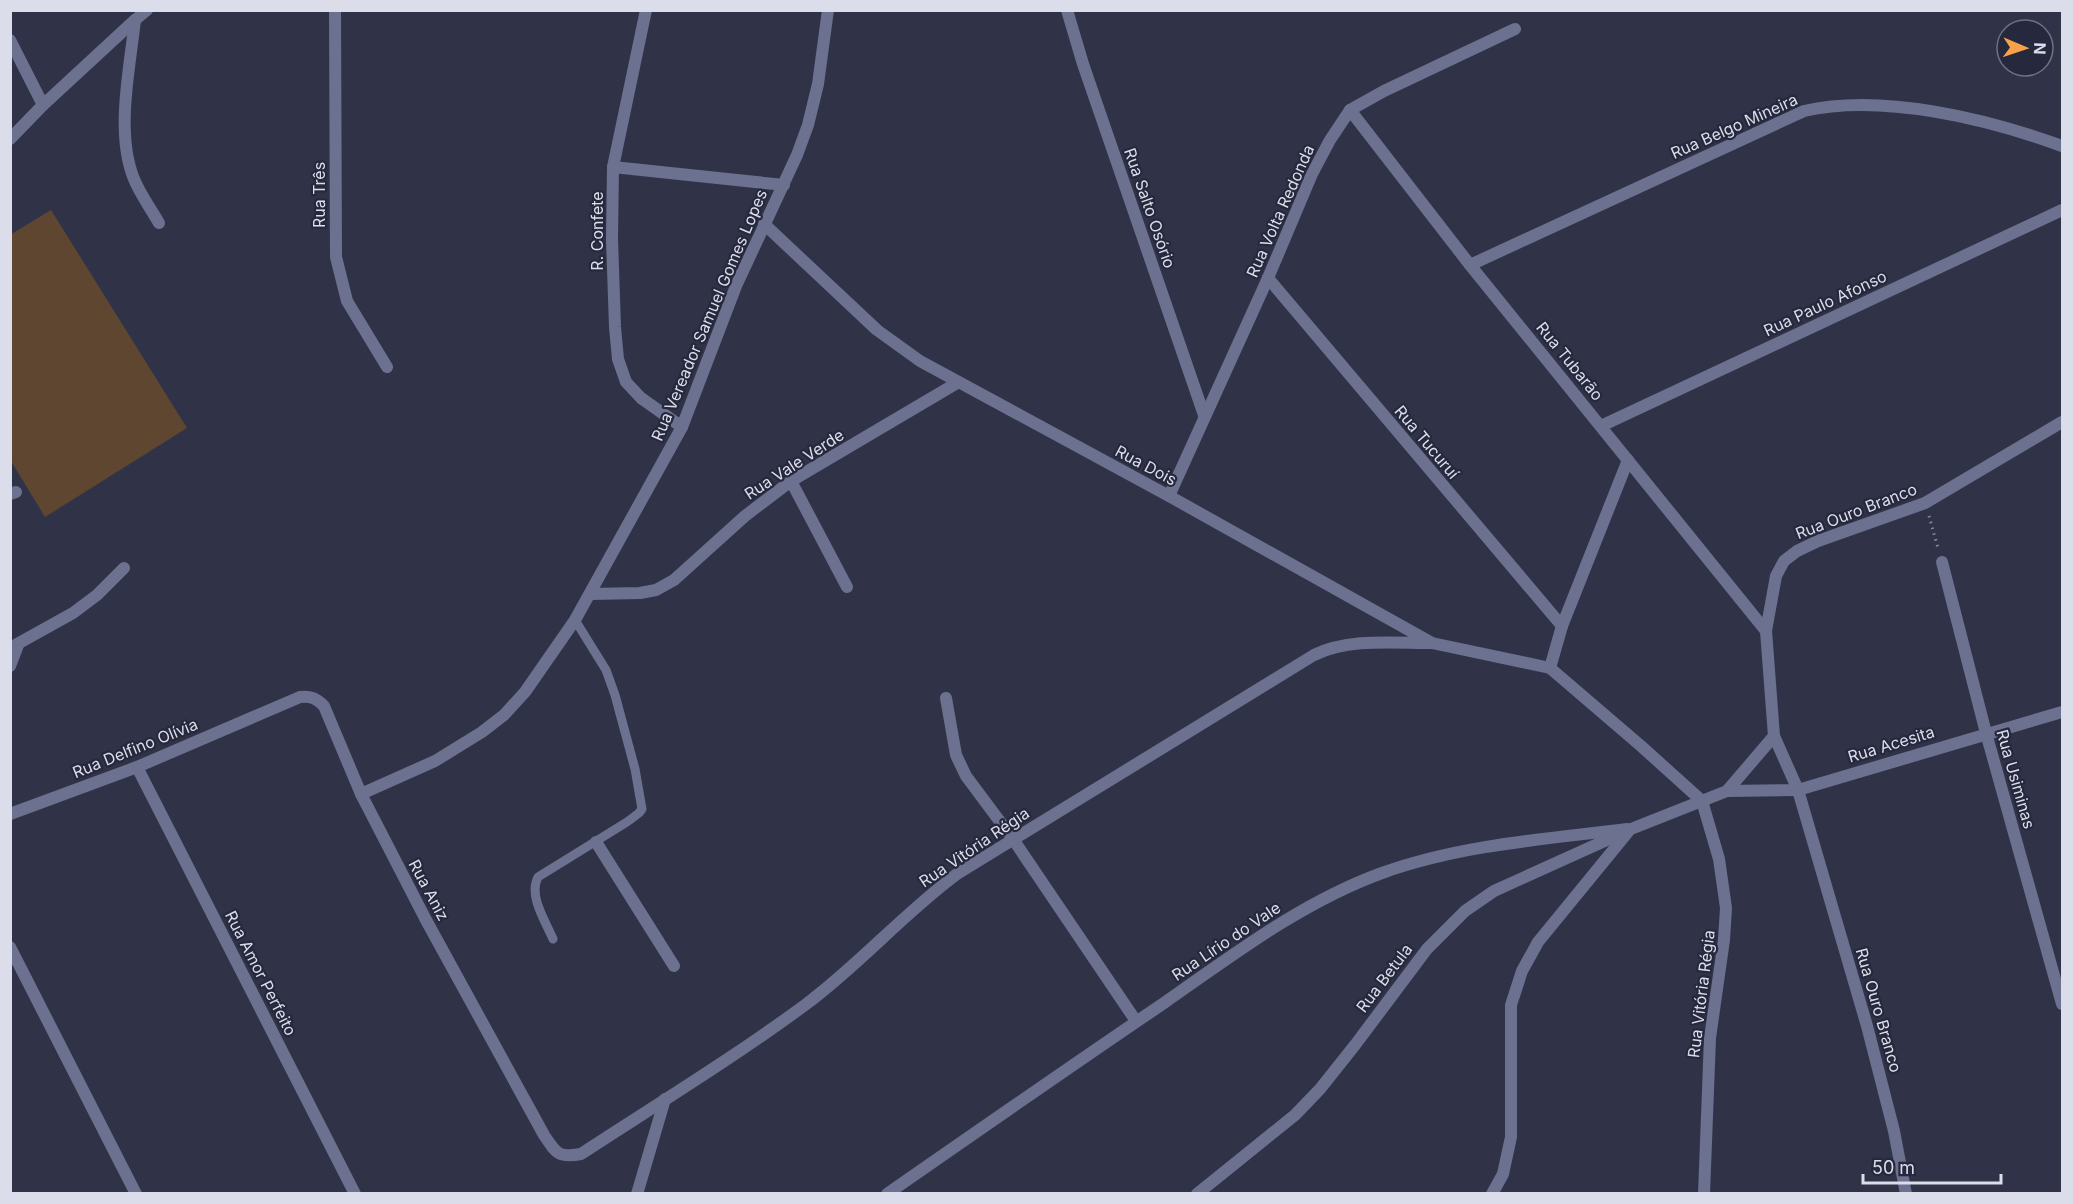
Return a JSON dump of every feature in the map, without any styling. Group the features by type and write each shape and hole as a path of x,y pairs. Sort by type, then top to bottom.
{"street":[{"path":"10,139 43,105 147,10"},
{"name":"Rua Três","path":"335,10 336,257 347,301 387,367"},
{"name":"R. Confete","path":"646,10 614,167 612,239 615,327 618,359 626,381 641,398 682,427"},
{"name":"Rua Vereador Samuel Gomes Lopes","path":"361,794 435,761 460,747 504,715 525,692 575,620 682,427 736,286 784,185 808,125 818,84 828,10"},
{"name":"Rua Salto Osório","path":"1067,10 1101,117 1204,415"},
{"path":"135,20 125,106 128,157 134,178 159,224"},
{"name":"Rua Volta Redonda","path":"1169,496 1268,278 1312,174 1350,110 1384,91 1515,29"},
{"path":"10,40 43,105"},
{"name":"Rua Belgo Mineira","path":"1470,265 1804,111 1825,106 1869,104 1944,115 2016,131 2062,146"},
{"name":"Rua Tubarão","path":"1350,110 1470,265 1766,631"},
{"path":"614,167 784,185"},
{"name":"Rua Paulo Afonso","path":"1601,426 2062,210"},
{"name":"Rua Dois","path":"764,224 877,330 920,361 957,383 1169,496 1432,643 1550,668"},
{"name":"Rua Tucuruí","path":"1268,278 1562,626"},
{"name":"Rua Vale Verde","path":"590,594 640,594 656,590 674,580 745,516 791,481 957,383"},
{"name":"Rua Ouro Branco","path":"1906,1194 1894,1131 1867,1026 1798,790 1774,736 1766,631 1776,576 1784,561 1797,551 1818,541 1925,503 2062,422"},
{"path":"1628,460 1562,626 1550,668 1702,801"},
{"path":"791,481 846,586"},
{"name":"Rua Usiminas","path":"1942,562 1986,733 2062,1004"},
{"path":"10,666 14,646 73,613 97,595 124,568"},
{"name":"Rua Vitória Régia","path":"544,1135 554,1150 566,1156 581,1154 805,1005 865,956 939,887 1013,839 1326,650 1354,644 1432,643"},
{"name":"Rua Aniz","path":"271,708 309,696 318,699 324,706 361,794 432,931 544,1135"},
{"path":"946,698 952,740 961,766 1136,1021"},
{"name":"Rua Delfino Olívia","path":"10,814 137,767 271,708"},
{"name":"Rua Acesita","path":"1727,790 1798,790 2062,712"},
{"path":"1492,1194 1503,1174 1511,1137 1512,1005 1522,971 1538,942 1631,829 1727,790 1774,736"},
{"name":"Rua Amor Perfeito","path":"137,767 355,1194"},
{"name":"Rua Vitória Régia","path":"1702,801 1719,860 1726,908 1724,940 1713,1004 1710,1038 1704,1194"},
{"name":"Rua Lírio do Vale","path":"887,1194 1136,1021 1295,915 1343,889 1382,873 1449,854 1499,845 1631,829"},
{"name":"Rua Betula","path":"1197,1194 1273,1135 1320,1089 1413,966 1444,930 1465,911 1513,881 1631,829"},
{"path":"596,842 674,966"},
{"path":"10,947 136,1194"},
{"path":"637,1194 665,1099"}],"lane":[{"path":"553,939 538,904 536,882 542,874 639,813 642,804 625,725 606,670 575,620"}],"path":[{"path":"1925,503 1942,562"}],"shaded area":[{"path":"51,210 187,428 45,517 11,461 10,235"}]}
